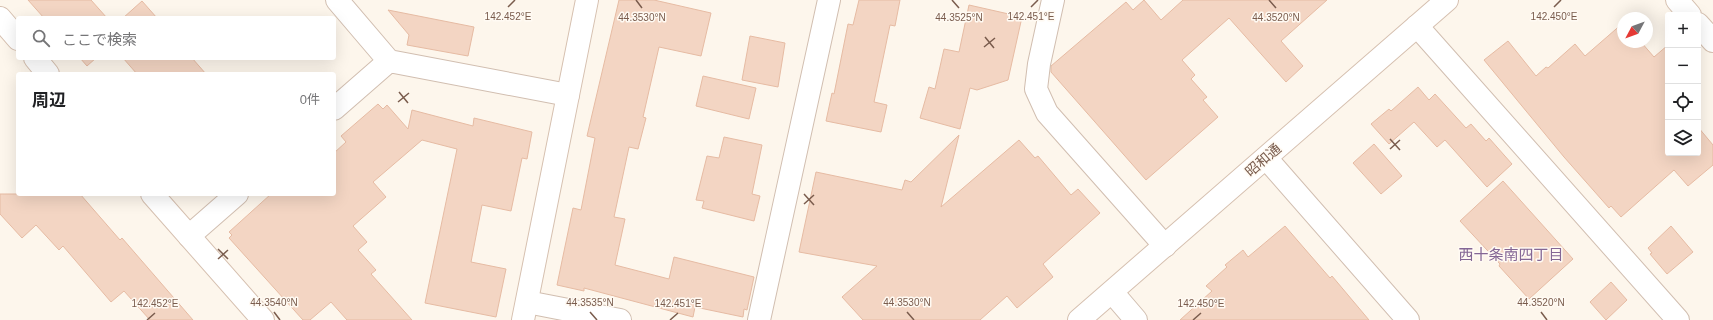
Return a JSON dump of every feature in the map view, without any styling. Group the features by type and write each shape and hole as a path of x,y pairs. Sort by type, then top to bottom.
{"street":[{"path":"337,0 389,61 568,95"},
{"path":"587,0 525,311 620,320"},
{"path":"759,320 829,0"},
{"path":"1053,0 1039,64 1036,90 1047,113 1165,246"},
{"name":"昭和通","path":"1079,320 1447,0"},
{"path":"1677,0 1687,12"},
{"path":"0,18 16,37"},
{"path":"1417,26 1678,320"},
{"path":"1701,27 1713,41"},
{"path":"37,60 46,72"},
{"path":"336,107 389,61"},
{"path":"1266,158 1408,320"},
{"path":"154,196 263,320"},
{"path":"189,236 235,196"},
{"path":"1112,292 1136,320"}],"building":[{"path":"28,0 91,0 105,16 42,16"},
{"path":"619,0 654,0 711,13 701,56 659,47 643,117 646,118 638,149 629,147 614,217 625,219 615,265 669,279 674,257 754,277 747,310 744,309 743,317 695,307 693,317 584,288 584,291 557,285 573,208 581,210 595,138 587,136"},
{"path":"859,0 900,0 895,26 890,25 874,102 887,105 881,132 826,121 832,93 834,94 848,24 853,25"},
{"path":"1144,0 1161,20 1183,0 1327,0 1281,41 1303,66 1286,82 1229,18 1182,60 1195,75 1191,79 1207,97 1203,100 1218,117 1146,180 1051,72 1051,66 1126,2 1133,10"},
{"path":"142,1 155,16 125,16"},
{"path":"969,5 1022,17 1008,80 977,90 970,88 960,129 920,118 929,87 935,89 944,49 959,52"},
{"path":"388,10 474,27 468,56 407,45 409,35"},
{"path":"1617,28 1617,48 1646,48 1654,57 1665,48 1665,156 1701,156 1701,131 1713,145 1713,165 1688,186 1674,170 1621,217 1611,206 1609,208 1564,157 1484,60 1508,41 1536,76 1546,67 1548,68 1575,44 1585,56"},
{"path":"750,36 785,43 778,87 742,80"},
{"path":"82,60 94,60 87,66"},
{"path":"125,60 194,60 204,72 135,72"},
{"path":"703,76 756,88 749,119 696,106"},
{"path":"1418,87 1429,100 1435,94 1466,128 1471,124 1486,141 1489,138 1512,164 1487,187 1445,140 1437,147 1414,122 1389,144 1371,124 1389,109 1391,111"},
{"path":"378,104 383,109 387,105 408,129 412,110 473,126 474,118 532,132 527,159 522,158 511,211 482,205 471,262 506,269 496,317 425,303 457,149 422,140 373,182 386,197 353,226 367,242 358,250 376,270 371,274 412,320 347,320 331,302 310,320 303,320 229,238 232,235 229,232 269,196 336,196 336,151 346,142 341,136"},
{"path":"959,135 941,207 1019,140 1035,158 1038,156 1071,195 1078,189 1100,213 1043,264 1053,277 1017,308 1007,296 980,320 863,320 842,297 877,266 799,252 816,172 902,190 905,180 911,182"},
{"path":"724,137 762,145 752,194 760,196 754,221 702,208 704,201 696,200 707,156 719,158"},
{"path":"1374,144 1402,176 1381,194 1353,163"},
{"path":"1503,181 1573,259 1529,299 1499,266 1500,264 1460,221"},
{"path":"0,194 16,194 16,196 82,196 120,240 122,238 193,320 150,320 124,291 111,302 63,246 59,250 36,225 22,238 0,214"},
{"path":"1285,226 1330,278 1332,276 1369,320 1180,320 1212,291 1206,286 1227,267 1225,265 1243,250 1248,257"},
{"path":"1671,226 1693,252 1667,274 1650,254 1652,253 1648,248"},
{"path":"1611,282 1627,300 1606,320 1590,302"}],"district":[{"name":"西十条南四丁目","path":"1511,254"}]}
